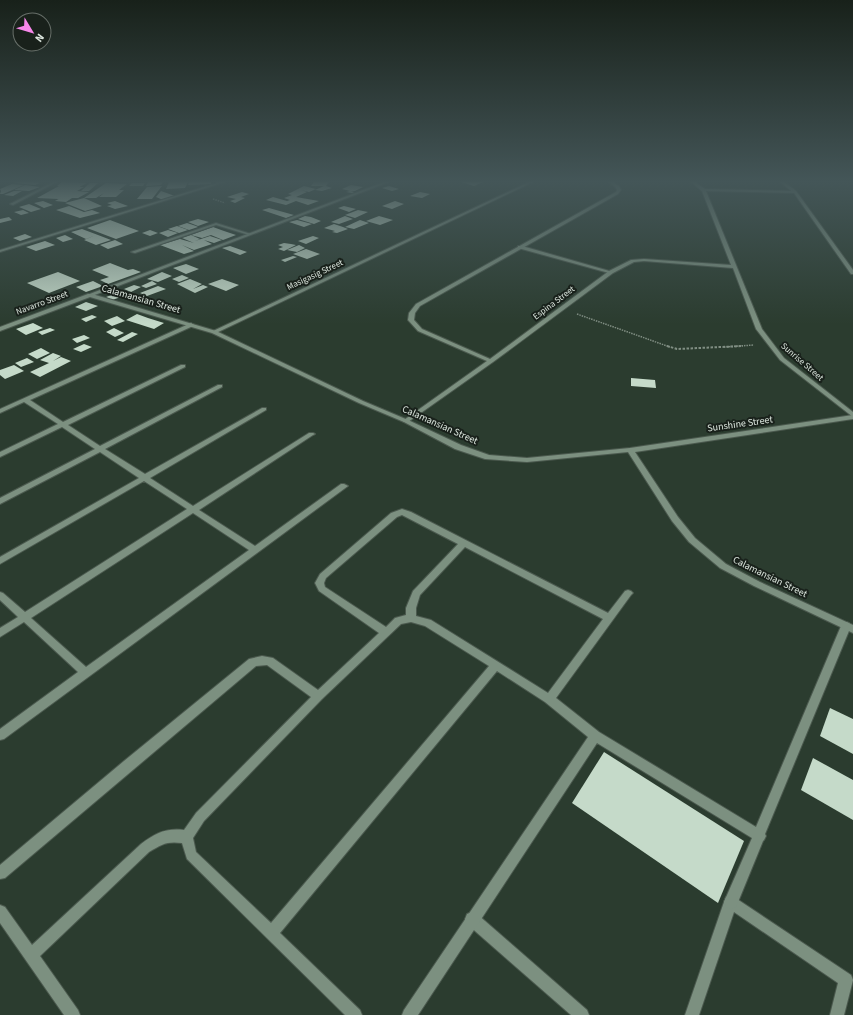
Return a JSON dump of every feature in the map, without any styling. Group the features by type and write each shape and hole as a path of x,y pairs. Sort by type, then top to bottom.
{"street":[{"path":"0,251 70,229"},
{"path":"133,252 200,229"},
{"path":"233,229 248,234"},
{"name":"Navarro Street","path":"0,328 260,229"},
{"name":"Masigasig Street","path":"214,332 431,229"},
{"path":"492,361 420,330 411,320 412,313 418,305 551,229"},
{"name":"Sunrise Street","path":"719,229 759,329 782,359 853,416"},
{"path":"822,229 853,273"},
{"path":"520,247 611,272"},
{"name":"Espina Street","path":"406,421 492,361 611,272 633,261 644,260 734,267"},
{"name":"Calamansian Street","path":"90,295 214,332 354,399 406,421 458,447 488,457 527,460 630,450 676,519 692,540 723,566 757,584 850,627"},
{"path":"0,411 191,325"},
{"path":"0,455 183,366"},
{"path":"0,501 220,386"},
{"path":"26,400 255,550"},
{"path":"0,561 264,409"},
{"name":"Sunshine Street","path":"630,450 853,416"},
{"path":"0,633 311,434"},
{"path":"0,735 344,486"},
{"path":"386,632 322,589 319,583 323,576 394,516 402,512 609,618"},
{"path":"411,618 411,608 416,593 464,543"},
{"path":"549,699 628,593"},
{"path":"0,594 86,673"},
{"path":"355,1015 272,932 191,855 187,837 200,817 318,696 398,621 411,618 428,624 549,699 594,736 760,836"},
{"path":"692,1015 731,902 760,836 799,736 850,627"},
{"path":"0,873 253,662 262,660 269,661 318,696"},
{"path":"272,932 495,666"},
{"path":"409,1015 594,736"},
{"path":"30,956 144,848 157,839 170,834 187,837"},
{"path":"731,902 846,980 837,1015"},
{"path":"0,912 73,1015"},
{"path":"472,919 582,1015"}],"path":[{"path":"561,309 677,349 770,344"}],"building":[{"path":"83,229 111,240 96,245 84,240 96,235 86,239 71,232"},
{"path":"91,229 135,229 139,231 116,239"},
{"path":"169,229 188,230 179,233"},
{"path":"206,229 220,229 236,235 223,240 211,235 202,238 191,235"},
{"path":"329,229 347,229 337,233 332,232 335,231"},
{"path":"150,230 158,233 150,236 142,233"},
{"path":"168,230 178,233 168,237 159,233"},
{"path":"25,234 32,237 20,241 13,238"},
{"path":"65,235 73,239 63,242 56,238"},
{"path":"191,235 200,239 195,241 210,236 222,240 214,243 204,240 212,244 194,250 182,245 194,251 184,254 160,245 180,239 194,243 182,238"},
{"path":"313,236 319,238 306,244 298,241"},
{"path":"115,240 123,244 108,249 100,245"},
{"path":"45,241 55,245 36,251 26,247"},
{"path":"284,243 296,245 284,251 278,249 283,247 278,245"},
{"path":"299,245 305,248 297,252 287,250"},
{"path":"230,246 247,252 240,255 222,248"},
{"path":"306,249 320,254 307,259 293,254"},
{"path":"293,256 297,257 285,262 281,260"},
{"path":"110,263 128,270 133,269 141,272 108,284 100,280 109,277 92,270"},
{"path":"186,264 199,269 186,274 173,268"},
{"path":"58,272 80,281 49,293 27,283"},
{"path":"162,272 172,276 158,282 147,279"},
{"path":"182,275 189,278 179,282 172,279"},
{"path":"190,279 202,284 193,289 203,285 208,287 195,293 177,284"},
{"path":"222,279 239,285 226,291 208,284"},
{"path":"93,281 103,286 86,292 76,287"},
{"path":"152,281 157,284 146,288 141,286"},
{"path":"134,285 141,287 131,292 124,289"},
{"path":"158,286 166,289 147,296 140,293"},
{"path":"123,291 130,294 112,300 106,297"},
{"path":"86,302 98,306 86,311 75,307"},
{"path":"137,314 164,323 154,329 126,320"},
{"path":"92,315 97,317 86,322 81,319"},
{"path":"117,316 125,321 112,326 104,321"},
{"path":"33,323 43,328 26,335 16,329"},
{"path":"50,328 55,330 42,335 38,332"},
{"path":"114,328 124,333 115,337 106,332"},
{"path":"132,332 138,334 123,342 117,340"},
{"path":"84,335 90,338 77,343 72,339"},
{"path":"84,344 92,347 81,352 73,349"},
{"path":"41,348 50,353 37,359 28,354"},
{"path":"53,353 61,356 53,361 61,357 71,361 40,377 30,372 49,363 40,360"},
{"path":"27,358 34,362 21,367 15,363"},
{"path":"14,365 24,371 5,379 0,375 0,370"},
{"path":"631,378 655,380 656,388 631,386"},
{"path":"830,708 853,719 853,754 820,736"},
{"path":"604,752 744,841 718,903 572,803"},
{"path":"813,758 853,780 853,820 801,790"}]}
